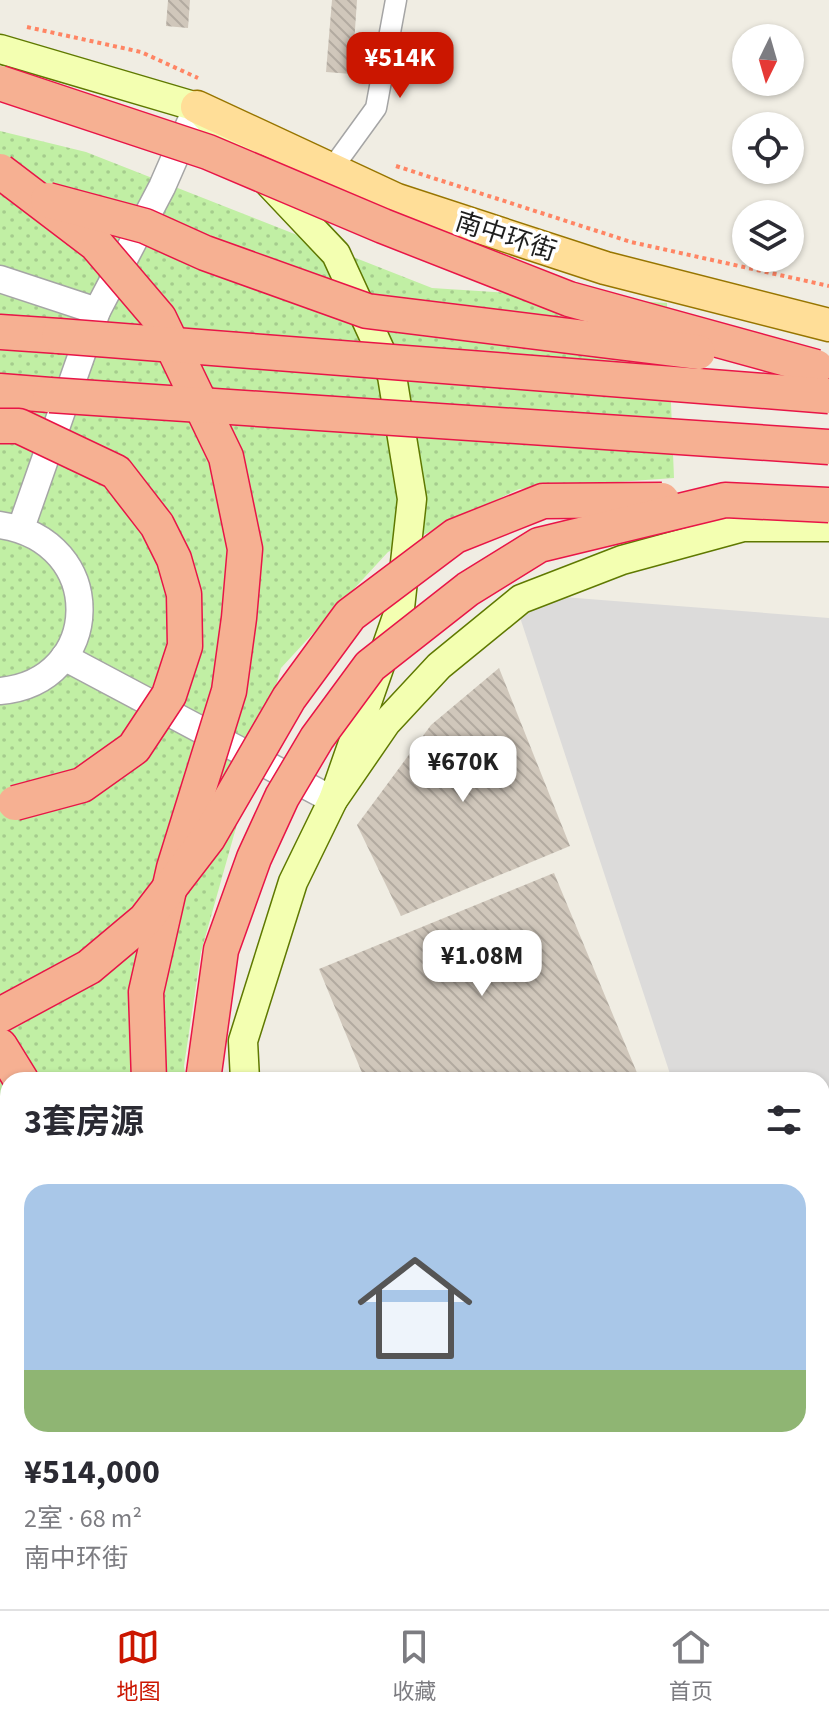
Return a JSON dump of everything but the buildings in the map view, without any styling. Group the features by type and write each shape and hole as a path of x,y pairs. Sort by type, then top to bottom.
{"highway":[{"path":"0,83 208,152 383,226 569,299 825,377"},
{"path":"0,171 96,244 159,318 226,457 245,549 229,691 174,868 146,992 149,1072"},
{"path":"0,191 32,196 145,226 205,253 367,311 825,377"},
{"path":"0,332 825,377"},
{"path":"0,391 829,447"},
{"path":"0,426 19,426 116,472 157,525 174,559 184,594 185,646 169,695 134,748 82,785 15,803 0,801"},
{"path":"204,1072 221,950 254,858 282,797 317,738 370,666 468,589 539,545 725,500"},
{"path":"0,1015 89,967 145,920 208,838 289,698 350,615 455,536 543,501 725,500 829,505"},
{"path":"0,1046 16,1072"}],"main road":[{"path":"0,49 204,95 336,254 392,376 412,499 400,608 333,800 288,896 243,1041 245,1072"},
{"name":"南中环街","path":"204,95 331,170 397,200 605,268 829,325"},
{"path":"333,800 386,723 439,666 521,599 622,560 743,527 829,527"}],"street":[{"path":"331,170 376,108 396,0"},
{"path":"0,691 17,689 43,678 64,657 76,634 80,608 76,582 64,559 45,540 11,527 97,311 162,187 204,95"},
{"path":"0,279 97,311"},
{"path":"64,657 333,800"}],"path":[{"path":"14,24 141,52 204,95"},
{"path":"393,165 631,242 829,286"}],"shaded area":[{"path":"512,593 829,618 829,1072 669,1072"}],"green space":[{"path":"0,131 86,152 432,288 667,303 674,478 519,489 388,552 281,668 201,952 185,1072 0,1072"}]}
